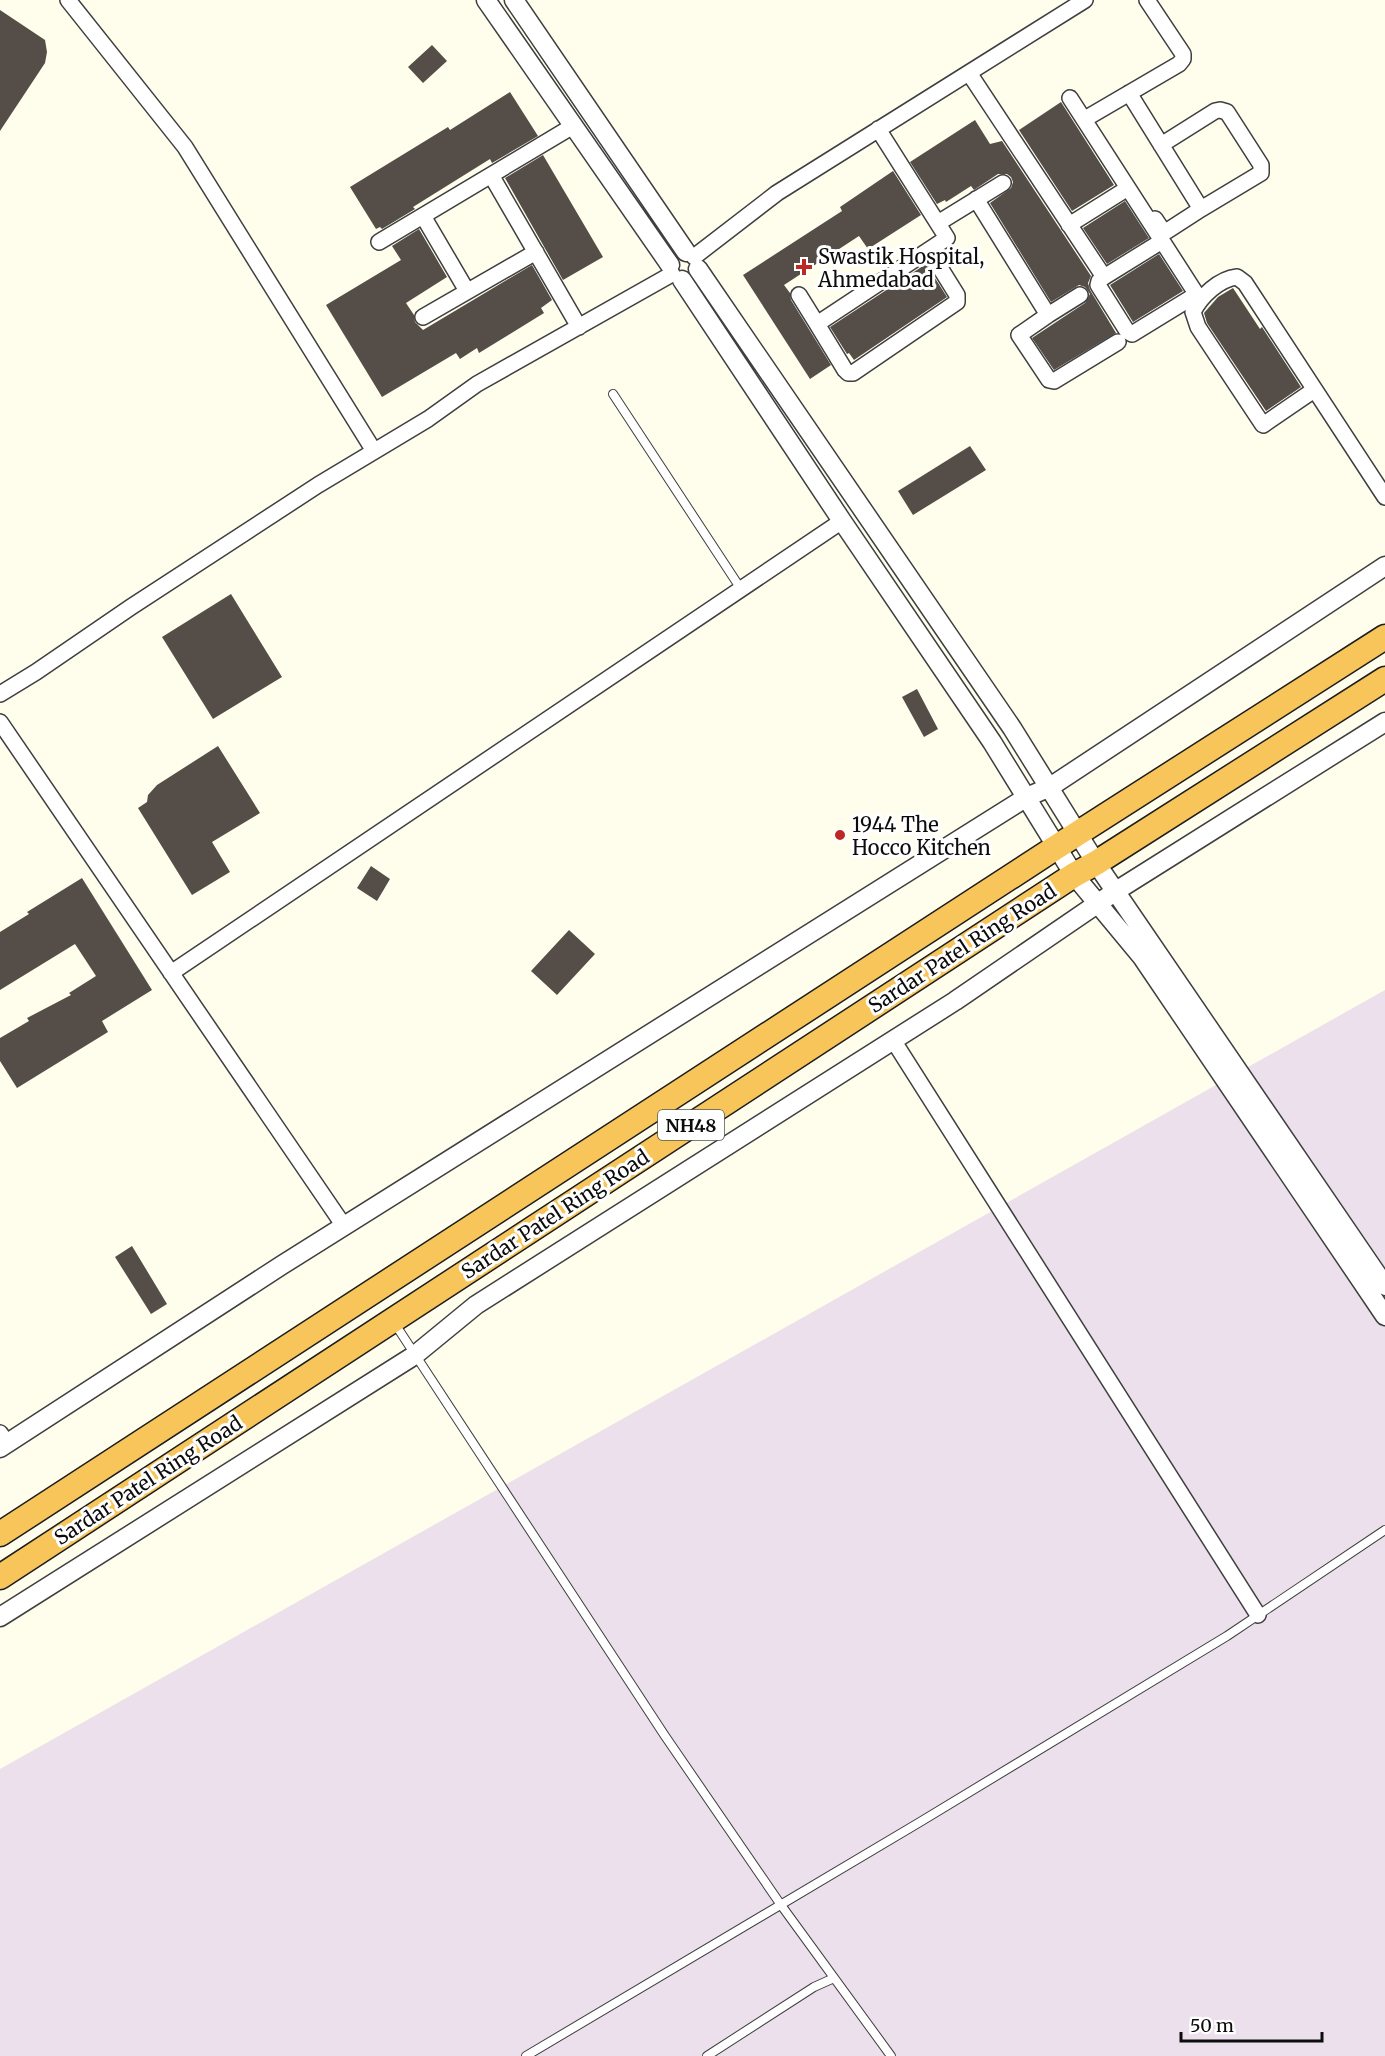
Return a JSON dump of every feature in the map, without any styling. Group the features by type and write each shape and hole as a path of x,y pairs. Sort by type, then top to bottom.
{"highway":[{"name":"Sardar Patel Ring Road","path":"0,1534 1058,846 1385,637"},
{"name":"Sardar Patel Ring Road","path":"0,1577 1074,875 1385,679"}],"street":[{"path":"68,0 185,147 374,452"},
{"path":"486,0 992,742 1074,875 1142,957 1385,1316"},
{"path":"514,0 1005,718 1080,833 1096,863 1385,1286"},
{"path":"693,260 777,193 1085,0"},
{"path":"1090,116 1179,64 1183,59 1183,54 1147,0"},
{"path":"969,73 1104,278"},
{"path":"1129,93 1202,209"},
{"path":"1161,145 1215,111 1223,110 1227,112 1261,165 1261,173 1167,231 1161,228 1090,116 1074,97 1128,188 1195,292 1194,296 1130,334 1098,285 1099,281 1162,241"},
{"path":"379,242 573,126"},
{"path":"817,324 947,238 878,129"},
{"path":"491,175 579,327"},
{"path":"938,223 1003,183"},
{"path":"1069,225 1128,188"},
{"path":"976,199 1048,315"},
{"path":"423,216 467,291"},
{"path":"799,295 845,370 853,373 957,302 957,295 929,250"},
{"path":"423,317 536,252"},
{"path":"674,273 674,256 693,260"},
{"path":"0,692 36,672 131,607 318,485 428,418 477,384 674,273 693,277 693,260"},
{"path":"1314,390 1263,425 1198,327 1193,312 1198,302 1226,278 1237,277 1245,283 1385,497"},
{"path":"1080,296 1019,335 1051,381 1118,342"},
{"path":"171,973 842,521"},
{"path":"2,1441 1027,797 1050,787 1385,566"},
{"path":"0,722 344,1226"},
{"name":"Sardar Patel Ring Road","path":"0,1617 415,1355 476,1305 955,1001 1116,891 1385,722"},
{"path":"893,1040 1258,1615"}],"lane":[{"path":"613,394 741,589"},
{"path":"393,1320 665,1736 781,1905 891,2056"},
{"path":"526,2056 1227,1636 1385,1530"},
{"path":"707,2056 814,1987 834,1978"}],"shaded area":[{"path":"1385,990 1385,2056 0,2056 0,1769"}],"building":[{"path":"0,10 45,40 47,52 45,63 0,131"},
{"path":"432,45 447,61 423,83 408,67"},
{"path":"510,92 538,136 492,163 490,159 413,207 415,209 382,229 380,227 376,229 350,187 448,127 450,130"},
{"path":"1061,102 1114,185 1072,211 1019,130"},
{"path":"975,120 990,144 1002,141 1091,276 1088,283 1090,290 1116,333 1054,370 1032,338 1085,303 1090,294 1085,287 1079,285 1051,302 990,203 1011,188 1013,182 1011,177 1007,174 998,174 974,190 971,186 946,202 945,200 937,204 910,162"},
{"path":"543,155 603,257 563,280 505,178"},
{"path":"893,171 921,215 868,249 859,236 784,285 831,365 810,379 743,275 842,211 840,207"},
{"path":"1125,201 1149,238 1107,264 1083,228"},
{"path":"419,229 447,277 406,303 414,315 415,322 423,330 532,265 552,300 541,308 544,313 479,353 477,348 460,359 456,353 382,397 326,305 401,260 392,246"},
{"path":"1159,254 1183,291 1133,322 1110,285"},
{"path":"926,264 947,297 854,360 849,353 847,354 830,327"},
{"path":"1233,288 1260,329 1262,327 1301,387 1266,411 1207,323 1204,313 1218,297"},
{"path":"970,446 986,470 913,515 898,491"},
{"path":"231,594 282,677 213,719 162,637"},
{"path":"917,689 938,729 924,737 902,697"},
{"path":"218,746 260,813 212,842 230,872 192,895 138,808 147,802 148,795 157,785"},
{"path":"371,866 390,879 377,901 357,888"},
{"path":"82,878 152,990 102,1021 108,1032 17,1088 0,1061 0,1038 29,1021 27,1018 71,995 69,993 96,976 75,944 0,990 0,932 29,914 27,912"},
{"path":"569,930 595,954 557,995 531,971"},
{"path":"132,1246 167,1304 151,1314 115,1257"}],"place":[{"name":"Swastik Hospital, Ahmedabad","path":"804,267"},
{"name":"1944 The Hocco Kitchen","path":"840,835"}]}
